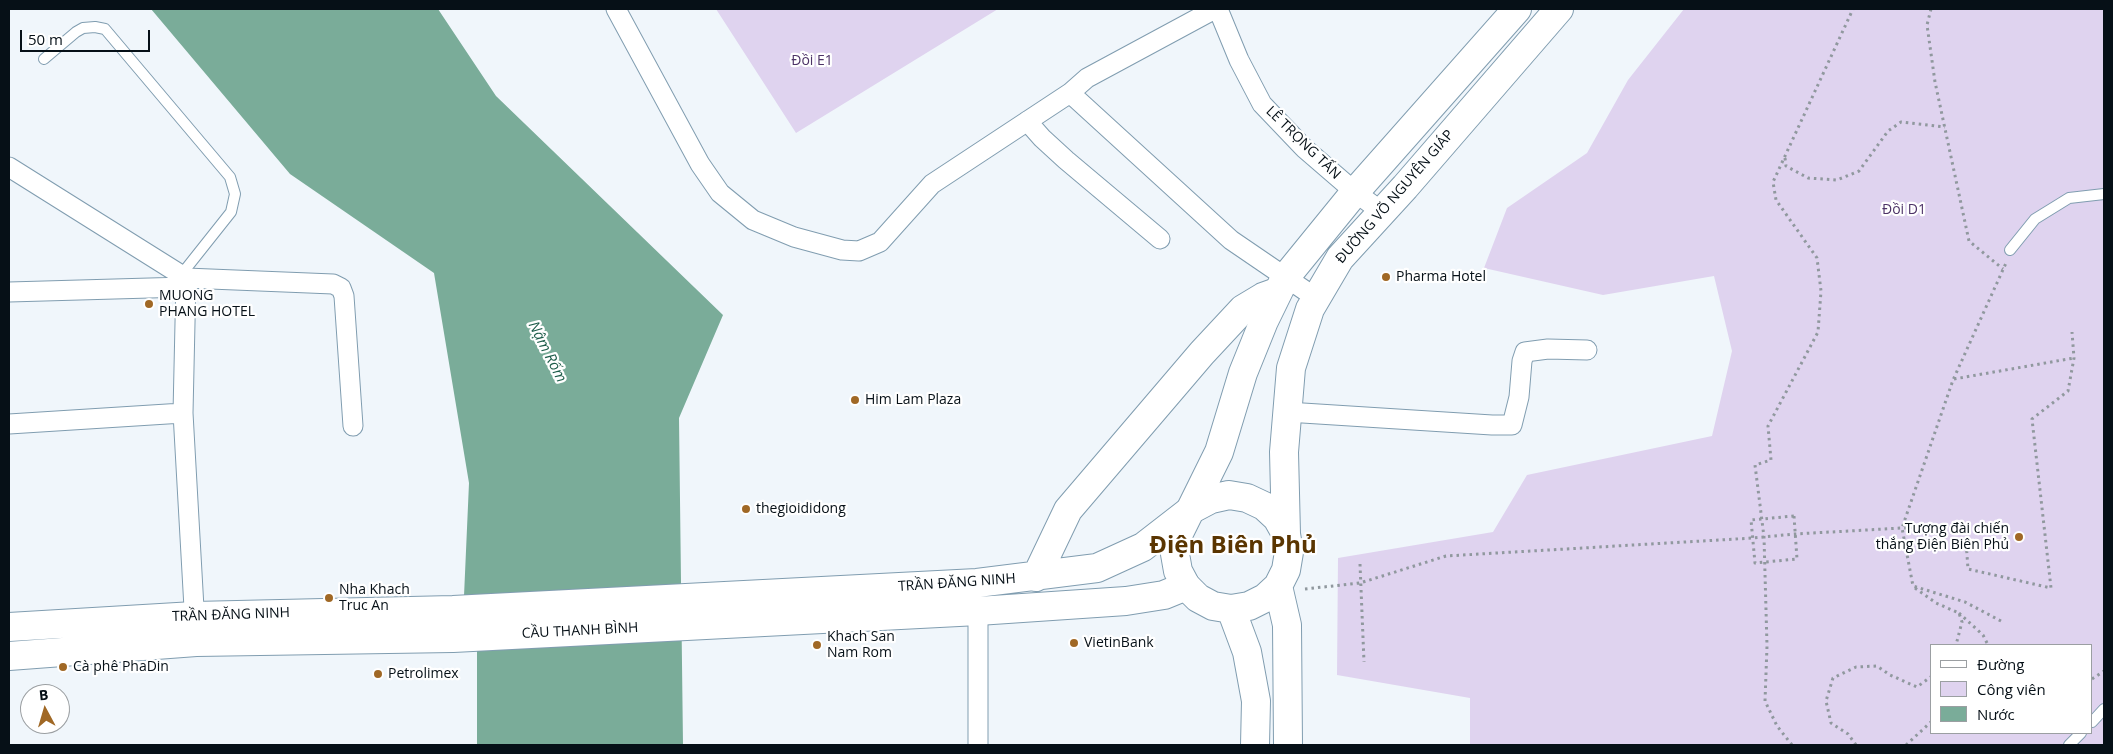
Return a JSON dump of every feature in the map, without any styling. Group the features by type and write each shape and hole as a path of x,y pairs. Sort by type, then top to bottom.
{"main road":[{"path":"1192,509 1211,499 1229,496 1247,498 1264,506 1277,518 1286,534 1289,552 1286,570 1278,586 1265,598 1249,606 1231,609 1213,606 1198,598 1186,586 1178,571 1174,554 1177,537 1219,452 1243,373 1281,285 1355,192 1517,9"},
{"name":"ĐƯỜNG VÕ NGUYÊN GIÁP","path":"1286,534 1284,452 1290,368 1310,309 1340,258 1559,9"},
{"path":"1036,576 1068,510 1202,353 1244,309 1281,285"},
{"name":"TRẦN ĐĂNG NINH","path":"703,597 977,583 1097,568 1143,547 1192,509"},
{"path":"977,583 978,611"},
{"name":"TRẦN ĐĂNG NINH","path":"706,625 978,611 1126,601 1164,595 1186,586"},
{"path":"1278,586 1287,625 1288,745"},
{"name":"CẦU THANH BÌNH","path":"453,610 703,597"},
{"path":"1231,609 1248,652 1256,701 1255,745"},
{"name":"TRẦN ĐĂNG NINH","path":"9,627 194,616 453,610"},
{"name":"CẦU THANH BÌNH","path":"453,638 706,625"},
{"name":"TRẦN ĐĂNG NINH","path":"9,656 196,642 453,638"}],"street":[{"path":"616,9 700,164 720,193 753,220 794,237 842,250 859,251 880,242 932,184 1070,92 1087,78 1221,10"},
{"name":"LÊ TRỌNG TẤN","path":"1221,10 1239,60 1262,104 1304,148 1355,192 1382,212"},
{"path":"1070,92 1281,285 1316,298"},
{"path":"1027,121 1066,160 1160,239"},
{"path":"9,167 184,280"},
{"path":"184,280 183,413 196,642"},
{"path":"9,292 184,280 334,284 341,288 344,296 353,426"},
{"path":"1287,412 1512,425 1519,397 1522,361 1525,352 1548,349 1587,350"},
{"path":"9,424 183,413"},
{"path":"978,611 978,745"}],"lane":[{"path":"44,59 82,28 95,26 105,30 230,177 235,194 231,212 184,280"},
{"path":"2010,250 2035,219 2069,198 2104,194"},
{"path":"2093,721 2104,709"},
{"path":"2069,745 2080,734"}],"path":[{"path":"1792,745 1777,726 1765,701 1767,646 1764,537 1755,465 1771,460 1768,426 1818,332 1821,291 1816,258 1776,200 1774,182 1853,9"},
{"path":"1931,9 1926,25 1935,82 1969,241 2003,269"},
{"path":"1785,157 1786,166 1808,178 1838,180 1859,171 1888,131 1901,122 1945,127"},
{"path":"1988,644 1983,635 1959,613 1936,603 1913,586 1902,528 1954,380 2010,250"},
{"path":"1305,589 1360,583 1446,556 1902,528 1965,527 1968,569 2051,588 2032,419 2068,391 2074,358 2072,332"},
{"path":"1954,380 2074,358"},
{"path":"1794,516 1797,559 1755,563 1753,538 1751,520 1794,516"},
{"path":"1360,564 1364,662"},
{"path":"1913,586 1965,602 2001,621"},
{"path":"1956,644 1962,622 1959,613"},
{"path":"1856,745 1848,734 1831,723 1826,701 1833,678 1856,667 1877,666 1890,675 1917,687 1930,677"},
{"path":"2093,678 2104,671"},
{"path":"1906,745 1930,723"}],"green space":[{"name":"Đồi E1","path":"716,9 998,9 796,133"},
{"name":"Đồi D1","path":"1684,9 2104,9 2104,745 1470,745 1470,698 1337,675 1338,558 1493,532 1527,475 1712,436 1732,351 1714,276 1603,295 1484,268 1507,208 1587,153 1628,80"}],"water":[{"name":"Nậm Rốm","path":"151,9 438,9 496,96 723,315 679,418 683,745 477,745 477,649 464,596 469,483 434,273 290,174"}],"place":[{"name":"Pharma Hotel","path":"1386,277"},
{"name":"MUONG PHANG HOTEL","path":"149,304"},
{"name":"Him Lam Plaza","path":"855,400"},
{"name":"thegioididong","path":"746,509"},
{"name":"Tượng đài chiến thắng Điện Biên Phủ","path":"2019,537"},
{"name":"Nha Khach Truc An","path":"329,598"},
{"name":"VietinBank","path":"1074,643"},
{"name":"Khach San Nam Rom","path":"817,645"},
{"name":"Cà phê PhaDin","path":"63,667"},
{"name":"Petrolimex","path":"378,674"}],"district":[{"name":"Điện Biên Phủ","path":"1233,546"}]}
